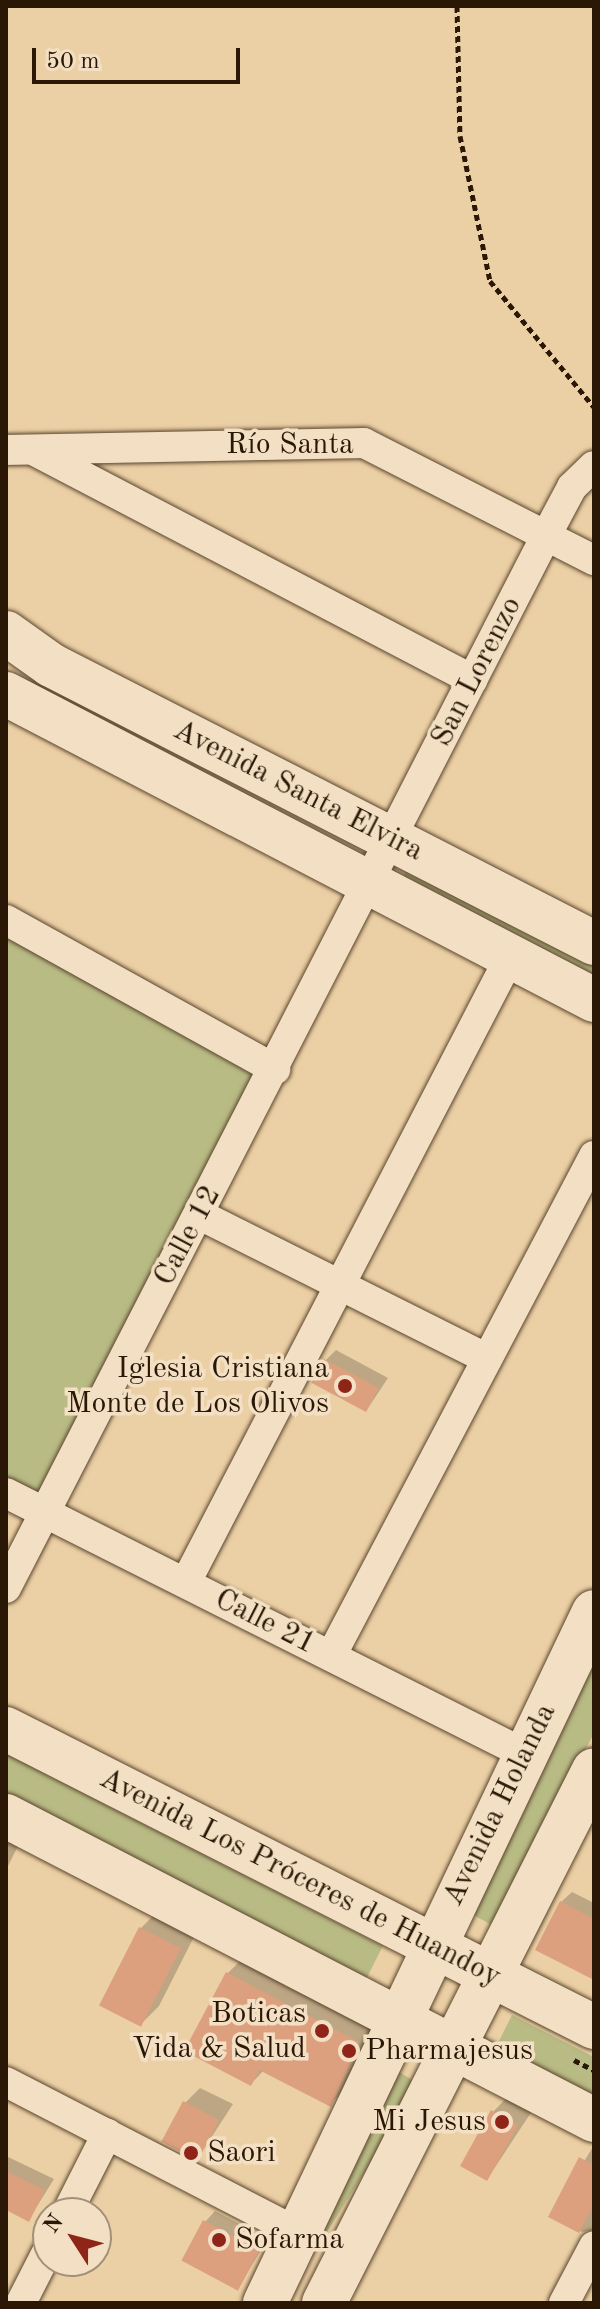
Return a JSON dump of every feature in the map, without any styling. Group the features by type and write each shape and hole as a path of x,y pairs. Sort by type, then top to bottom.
{"street":[{"name":"Río Santa","path":"17,449 364,443 548,532 594,560"},
{"path":"17,449 473,680"},
{"name":"San Lorenzo","path":"369,884 572,487 594,466"},
{"name":"Avenida Santa Elvira","path":"6,633 51,665 594,943"},
{"name":"Avenida Santa Elvira","path":"6,694 594,1000"},
{"name":"Calle 12","path":"6,1588 369,884"},
{"path":"6,920 275,1069"},
{"path":"186,1582 510,957"},
{"path":"331,1656 594,1156"},
{"path":"200,1215 487,1359"},
{"name":"Calle 21","path":"6,1493 523,1753"},
{"name":"Avenida Holanda","path":"265,2303 405,2019 523,1753 594,1612"},
{"name":"Avenida Los Próceres de Huandoy","path":"6,1729 594,2027"},
{"path":"324,2303 458,2044 488,1974 594,1770"},
{"path":"6,1816 458,2044 594,2120"},
{"path":"6,2082 301,2234"},
{"path":"75,2197 107,2134"},
{"path":"564,2303 594,2246"},
{"path":"21,2303 34,2277"}],"path":[{"path":"457,6 460,136 490,281 594,407"}],"green space":[{"path":"407,868 594,961 594,990 400,886"},
{"path":"6,934 258,1066 41,1501 6,1483"},
{"path":"594,1637 594,1733 494,1926 456,1906"},
{"path":"6,1754 383,1946 361,1990 6,1809"},
{"path":"512,2015 594,2057 594,2105 493,2053"},
{"path":"393,2068 419,2084 283,2303 269,2303 253,2293"}],"building":[{"name":"Iglesia Cristiana Monte de Los Olivos","path":"324,1359 379,1388 366,1412 311,1383"},
{"path":"560,1901 594,1919 594,1980 535,1950"},
{"path":"139,1927 181,1948 141,2027 99,2005"},
{"path":"226,1972 359,2042 331,2107 259,2070 251,2086 184,2051"},
{"path":"183,2101 219,2120 198,2161 161,2142"},
{"path":"491,2110 518,2125 487,2181 460,2166"},
{"path":"579,2157 594,2165 594,2204 579,2233 548,2217"},
{"path":"6,2171 45,2190 42,2197 32,2197 29,2222 6,2210"},
{"path":"203,2220 260,2250 238,2291 181,2261"}],"place":[{"name":"Iglesia Cristiana Monte de Los Olivos","path":"345,1386"},
{"name":"Boticas Vida & Salud","path":"322,2031"},
{"name":"Pharmajesus","path":"349,2051"},
{"name":"Mi Jesus","path":"502,2122"},
{"name":"Saori","path":"191,2153"},
{"name":"Sofarma","path":"219,2240"}]}
